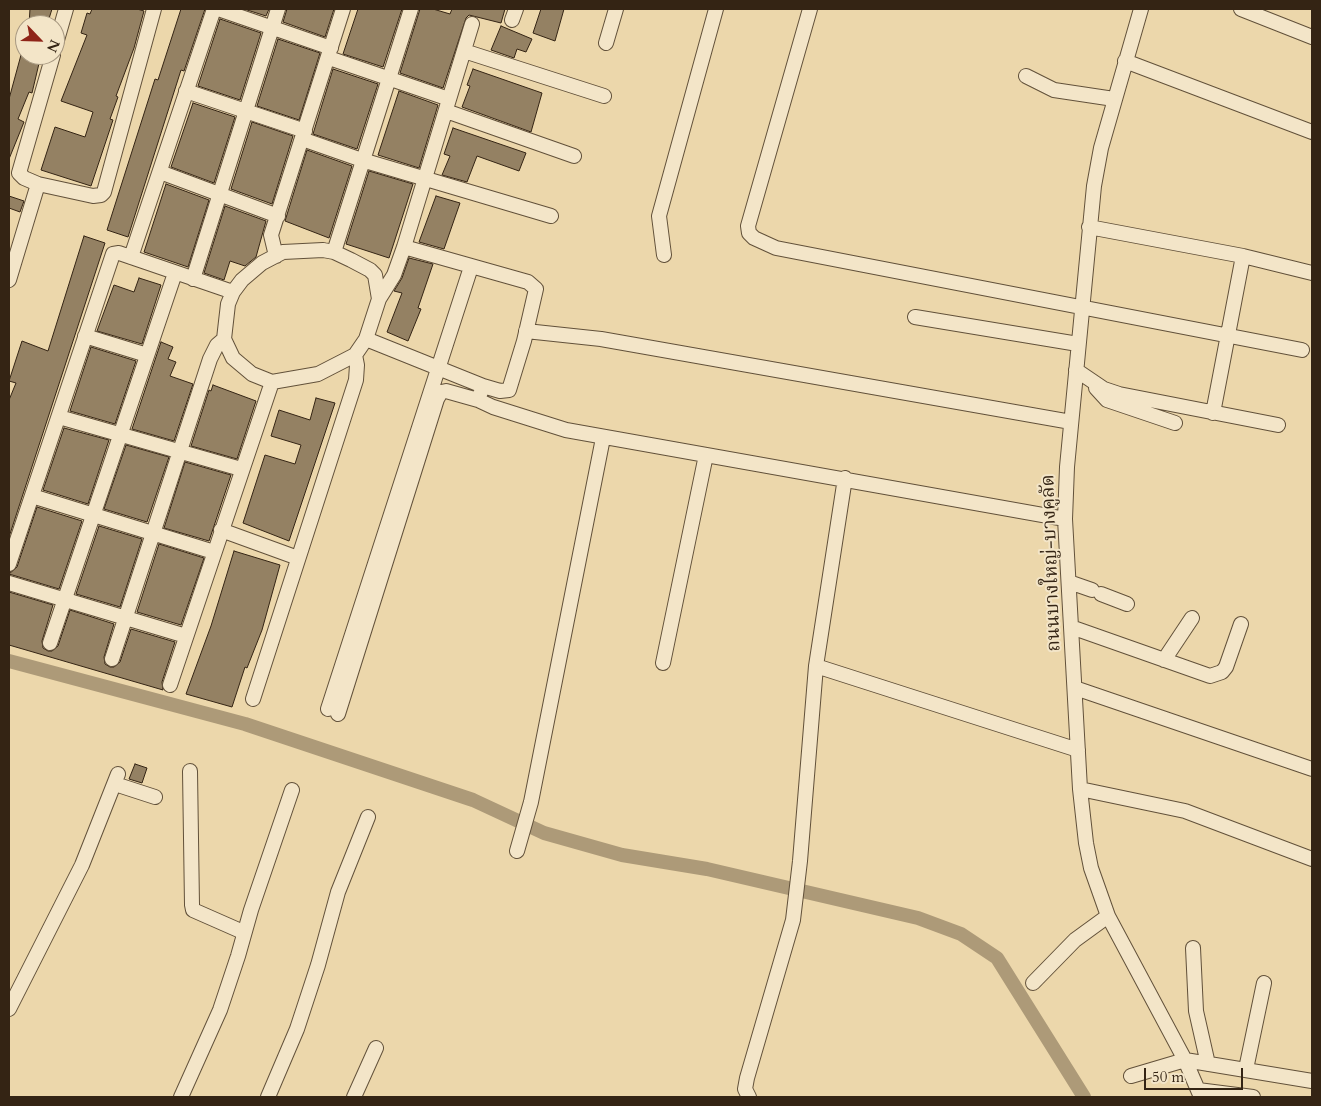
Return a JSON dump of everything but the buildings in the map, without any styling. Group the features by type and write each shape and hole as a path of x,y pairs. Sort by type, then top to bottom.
{"street":[{"path":"50,65 20,170 24,178 38,184 93,196 101,195 104,192 154,9"},
{"path":"131,257 214,9"},
{"path":"218,9 272,29 388,77 447,105 574,156"},
{"path":"192,279 278,9"},
{"path":"276,256 271,235 343,9"},
{"path":"334,252 388,77 412,9"},
{"path":"606,43 616,9"},
{"path":"664,255 659,216 716,9"},
{"path":"810,9 748,226 749,233 754,238 776,248 1302,350"},
{"name":"ถนนบางใหญ่-บางคูลัด","path":"1141,9 1101,148 1090,227 1071,422 1065,519 1068,582 1080,789 1086,843 1091,868 1108,916 1185,1060 1199,1093"},
{"path":"1241,9 1312,37"},
{"path":"378,299 377,282 370,270 334,252 322,250 283,252 262,263 242,280 233,292 228,304 224,339 233,358 252,374 272,382 318,374 355,355 366,339 378,299 394,275 404,247 472,24"},
{"path":"464,51 604,96"},
{"path":"1125,61 1312,132"},
{"path":"1026,76 1054,90 1114,99"},
{"path":"186,91 245,112 362,160 552,216"},
{"path":"160,172 278,216"},
{"path":"9,280 38,184"},
{"path":"1090,227 1243,256 1312,273"},
{"path":"366,339 483,386 500,391 509,390 536,293 534,286 528,282 404,247"},
{"path":"9,564 113,254 120,253 233,292"},
{"path":"1213,413 1243,256"},
{"path":"471,267 437,367 333,712 437,399 446,390 478,400 506,413 602,438 845,478 1065,519"},
{"path":"50,643 175,273"},
{"path":"914,317 1078,344"},
{"path":"526,331 601,339 1071,422"},
{"path":"85,336 147,355"},
{"path":"112,660 210,359 217,345 224,339"},
{"path":"253,699 356,380 357,365 355,355"},
{"path":"1076,370 1094,382 1119,394 1278,426"},
{"path":"170,685 272,382"},
{"path":"1094,382 1099,393 1107,400 1176,423"},
{"path":"478,400 483,386"},
{"path":"59,417 242,469"},
{"path":"519,846 528,816 602,438"},
{"path":"663,663 706,455"},
{"path":"749,1097 745,1088 746,1078 792,920 800,861 816,666 845,478"},
{"path":"32,496 214,552"},
{"path":"221,530 298,558"},
{"path":"1068,582 1127,604"},
{"path":"9,583 186,636"},
{"path":"1164,660 1192,618"},
{"path":"1071,627 1210,676 1216,675 1226,667 1241,624"},
{"path":"816,666 1078,750"},
{"path":"1075,688 1312,769"},
{"path":"190,771 193,910 243,932"},
{"path":"9,1009 82,865 117,779 154,797"},
{"path":"1080,789 1185,811 1312,859"},
{"path":"181,1097 220,1010 238,956 243,932 292,790"},
{"path":"268,1097 297,1029 318,965 338,892 368,817"},
{"path":"1033,983 1074,940 1108,916"},
{"path":"1193,948 1196,1011 1208,1064"},
{"path":"1246,1069 1264,983"},
{"path":"354,1097 376,1048"},
{"path":"1131,1076 1185,1060 1312,1081"},
{"path":"1199,1093 1253,1097"}],"waterway":[{"path":"9,661 245,724 473,800 544,833 622,855 707,869 918,918 961,934 997,958 1084,1097"}]}
